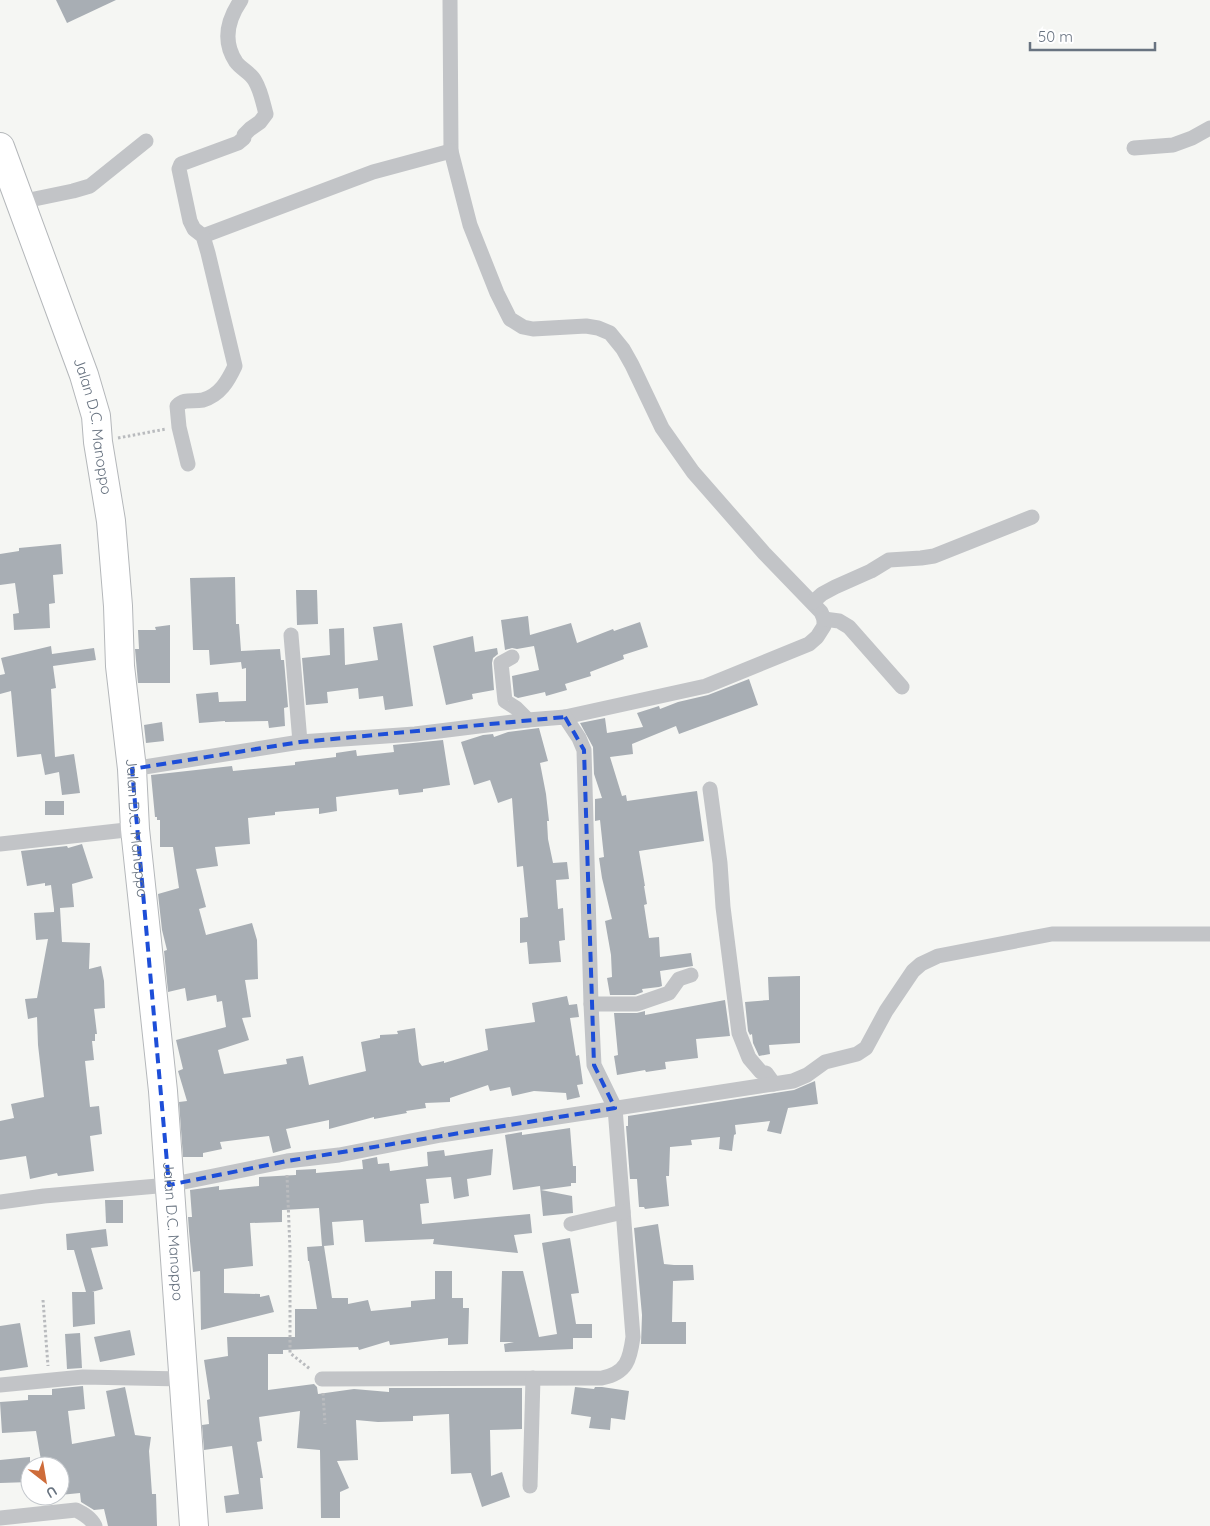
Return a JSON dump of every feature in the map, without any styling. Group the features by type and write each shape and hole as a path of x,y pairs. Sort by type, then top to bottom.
{"highway":[{"name":"Jalan D.C. Manoppo","path":"0,147 84,375 96,416 98,442 111,521 118,606 120,666 132,769 135,829 162,1091 194,1526"}],"street":[{"path":"188,464 179,427 177,406 185,400 203,400 217,392 225,385 235,366 203,236 194,229 190,220 179,169 181,164 242,141 250,129 260,122 266,114 254,78 236,62 230,47 228,28 232,15 241,0"},
{"path":"132,769 300,742 415,734 565,717 706,686 809,644 817,637 824,626 824,619 813,602 764,553 693,472 662,428 623,350 610,334 598,328 586,326 533,329 523,327 510,319 497,294 470,225 451,151 450,0"},
{"path":"1134,148 1173,145 1192,138 1210,128"},
{"path":"20,202 90,186 146,141"},
{"path":"203,236 373,172 451,151"},
{"path":"813,602 822,594 889,560 934,556 1032,518"},
{"path":"824,619 839,621 849,627 902,687"},
{"path":"291,635 300,742"},
{"path":"512,656 501,663 505,701 516,708 528,720"},
{"path":"322,1379 602,1378 612,1376 626,1366 633,1337 615,1108 594,1065 584,750 579,738 565,717"},
{"path":"710,789 739,1033 749,1058 761,1072 766,1073 774,1084"},
{"path":"0,844 135,829"},
{"path":"0,1202 44,1196 169,1186 287,1161 339,1155 441,1135 800,1080 825,1062 857,1054 866,1048 886,1011 913,971 921,964 938,956 1052,934 1210,934"},
{"path":"591,1004 637,1004 669,993 679,979 691,975"},
{"path":"571,1224 623,1212"},
{"path":"0,1385 83,1377 183,1379"},
{"path":"530,1486 533,1378"},
{"path":"0,1518 76,1510 85,1515 95,1526"}],"path":[{"path":"98,442 179,427"},
{"path":"287,1161 290,1250 290,1353 322,1379 325,1424"},
{"path":"43,1300 49,1379"}],"highlighted area":[{"path":"565,717 584,750 594,1065 615,1108 287,1161 169,1185 132,769 300,742"}],"building":[{"path":"56,0 116,0 67,23"},
{"path":"61,544 63,574 53,575 55,603 49,604 50,628 14,630 13,614 19,613 15,583 0,585 0,554 19,551 19,548"},
{"path":"235,577 236,624 239,624 241,651 280,649 281,660 284,660 288,707 284,708 285,726 269,728 268,721 199,723 196,694 218,692 219,702 246,701 246,668 242,669 241,662 210,665 209,650 193,650 190,578"},
{"path":"296,590 317,590 318,624 297,625"},
{"path":"528,616 530,635 571,623 577,643 613,629 614,631 640,622 648,647 623,655 624,659 590,672 591,676 565,684 567,690 546,696 545,692 518,698 514,696 512,676 539,670 534,646 505,650 501,620"},
{"path":"402,623 413,706 385,710 383,696 359,699 358,688 327,692 328,703 306,705 302,658 330,655 329,629 344,628 345,665 378,660 373,627"},
{"path":"170,625 170,683 138,683 135,649 139,649 138,630 156,630 155,627"},
{"path":"473,636 475,652 497,648 498,654 493,658 492,663 494,690 472,694 473,699 446,705 433,646"},
{"path":"51,646 52,654 94,648 96,660 53,666 56,688 51,689 55,757 74,754 80,793 62,795 59,772 45,775 41,754 17,757 11,691 0,694 0,675 5,674 1,658"},
{"path":"749,679 758,705 679,734 676,726 632,744 633,754 610,757 622,796 626,795 627,801 697,791 704,841 639,851 645,886 647,904 644,905 649,938 659,937 660,957 691,953 693,966 660,971 662,986 642,989 643,992 635,995 610,995 607,978 612,977 611,955 605,921 612,919 599,858 604,857 600,820 595,821 595,799 602,798 594,774 593,747 580,723 605,718 607,733 643,727 637,713 659,706 660,709 678,702 708,695"},
{"path":"162,722 164,741 146,743 144,725"},
{"path":"539,728 548,761 540,763 549,821 547,821 548,839 553,863 567,862 569,879 556,880 558,909 563,908 565,940 559,941 561,962 529,964 527,942 520,943 520,918 528,917 523,866 517,867 512,798 498,803 490,780 474,785 461,742 483,735 493,734 494,737 508,732"},
{"path":"443,740 450,785 423,789 423,792 399,795 398,789 336,797 337,811 319,814 319,808 275,812 275,815 248,818 250,844 215,847 218,866 196,869 206,907 199,909 206,935 252,923 257,940 258,979 245,980 251,1017 242,1018 249,1040 218,1050 224,1074 287,1064 286,1059 303,1056 309,1085 366,1071 361,1042 380,1038 380,1035 398,1034 397,1031 415,1028 419,1062 422,1066 444,1061 444,1063 488,1050 485,1029 535,1022 532,1003 567,996 569,1005 577,1004 579,1017 570,1018 576,1056 579,1055 583,1084 577,1085 580,1097 567,1100 566,1093 534,1091 512,1096 510,1087 490,1091 488,1085 450,1098 450,1102 425,1103 426,1108 406,1111 407,1113 374,1119 374,1117 329,1129 329,1120 286,1129 291,1148 273,1153 269,1136 220,1142 222,1149 203,1153 203,1157 183,1157 179,1102 187,1101 178,1071 183,1069 176,1040 226,1027 222,1001 217,1002 216,995 187,1001 185,988 168,992 164,951 167,950 162,930 158,894 179,888 173,847 160,847 160,820 157,820 157,817 155,817 151,775 232,766 233,771 295,765 295,762 336,757 336,753 356,750 357,756 394,752 393,745"},
{"path":"45,801 64,801 64,815 45,815"},
{"path":"82,844 93,878 72,884 74,907 60,908 62,942 90,943 89,969 101,966 104,981 105,1008 94,1009 97,1034 95,1034 95,1041 92,1041 94,1060 85,1061 90,1107 99,1106 102,1134 90,1136 94,1171 58,1176 57,1173 30,1179 26,1156 0,1160 0,1121 14,1118 11,1104 44,1097 37,1017 28,1019 25,999 37,998 48,939 36,940 34,913 54,912 54,909 51,885 45,886 45,883 27,886 21,851 67,846 68,848"},
{"path":"800,976 800,1043 769,1045 770,1054 759,1056 753,1043 752,1034 750,1035 748,1031 745,1002 769,1000 768,977"},
{"path":"725,1000 730,1036 696,1039 698,1058 665,1062 666,1069 646,1072 645,1070 617,1075 614,1056 618,1055 614,1013 645,1011 645,1015"},
{"path":"815,1081 818,1104 788,1108 781,1134 767,1131 770,1121 735,1125 736,1134 734,1135 732,1151 719,1149 720,1137 691,1140 692,1145 670,1147 669,1176 666,1176 669,1206 645,1209 644,1207 639,1207 637,1179 630,1179 626,1126 628,1126 628,1116 794,1090"},
{"path":"570,1128 573,1166 576,1166 576,1183 571,1183 571,1186 541,1190 572,1196 573,1213 543,1216 540,1186 513,1190 505,1135 522,1132 522,1135"},
{"path":"493,1149 491,1175 467,1179 469,1196 454,1199 451,1177 426,1179 429,1203 420,1204 422,1224 530,1214 532,1233 514,1235 518,1253 433,1244 434,1239 365,1242 363,1220 332,1222 334,1245 324,1246 332,1298 348,1298 348,1304 368,1300 371,1311 411,1307 411,1301 435,1299 435,1271 452,1271 452,1298 463,1298 463,1308 469,1308 468,1344 448,1345 448,1338 390,1345 389,1341 359,1350 358,1347 283,1350 283,1354 268,1354 268,1390 314,1384 317,1387 318,1394 354,1389 389,1392 389,1388 522,1388 522,1429 490,1430 491,1476 502,1472 510,1497 482,1507 471,1473 451,1474 449,1414 413,1416 413,1421 378,1422 356,1420 358,1460 337,1461 349,1488 340,1492 340,1518 321,1518 320,1450 297,1448 300,1411 259,1417 262,1441 257,1442 263,1478 260,1478 263,1509 226,1513 224,1496 239,1494 232,1446 204,1450 202,1425 209,1424 207,1400 210,1399 204,1360 228,1356 227,1337 295,1337 295,1309 317,1309 307,1247 322,1246 319,1208 282,1210 282,1222 250,1223 253,1266 224,1269 224,1293 260,1294 260,1297 269,1295 274,1312 201,1330 200,1271 193,1272 189,1231 188,1217 192,1217 190,1190 219,1186 219,1190 259,1186 259,1177 296,1175 296,1170 316,1169 316,1173 363,1169 362,1160 377,1157 378,1164 389,1163 390,1171 428,1166 427,1152 444,1150 445,1156"},
{"path":"105,1200 123,1200 123,1223 106,1223"},
{"path":"658,1224 664,1264 693,1265 694,1280 673,1281 672,1322 686,1322 686,1344 641,1344 642,1315 634,1228"},
{"path":"106,1229 108,1246 91,1248 103,1289 92,1292 94,1292 95,1324 73,1327 72,1292 86,1292 74,1250 67,1250 66,1234"},
{"path":"570,1238 579,1293 571,1294 576,1324 592,1324 592,1338 573,1338 573,1349 505,1352 504,1344 514,1342 500,1342 502,1271 523,1271 539,1337 557,1334 542,1243"},
{"path":"20,1323 28,1367 0,1371 0,1326"},
{"path":"130,1330 135,1355 100,1362 94,1337"},
{"path":"80,1333 82,1368 67,1369 65,1334"},
{"path":"83,1386 85,1409 68,1411 72,1444 115,1436 106,1391 125,1387 135,1435 151,1437 149,1451 152,1494 156,1494 157,1526 108,1526 104,1509 94,1510 81,1502 80,1493 70,1494 70,1456 40,1456 36,1431 2,1433 0,1402 28,1400 28,1395 52,1395 52,1389"},
{"path":"575,1387 594,1389 595,1387 602,1387 629,1391 625,1420 611,1418 610,1430 589,1428 591,1417 571,1414"},
{"path":"20,1458 20,1482 0,1483 0,1460"}]}
